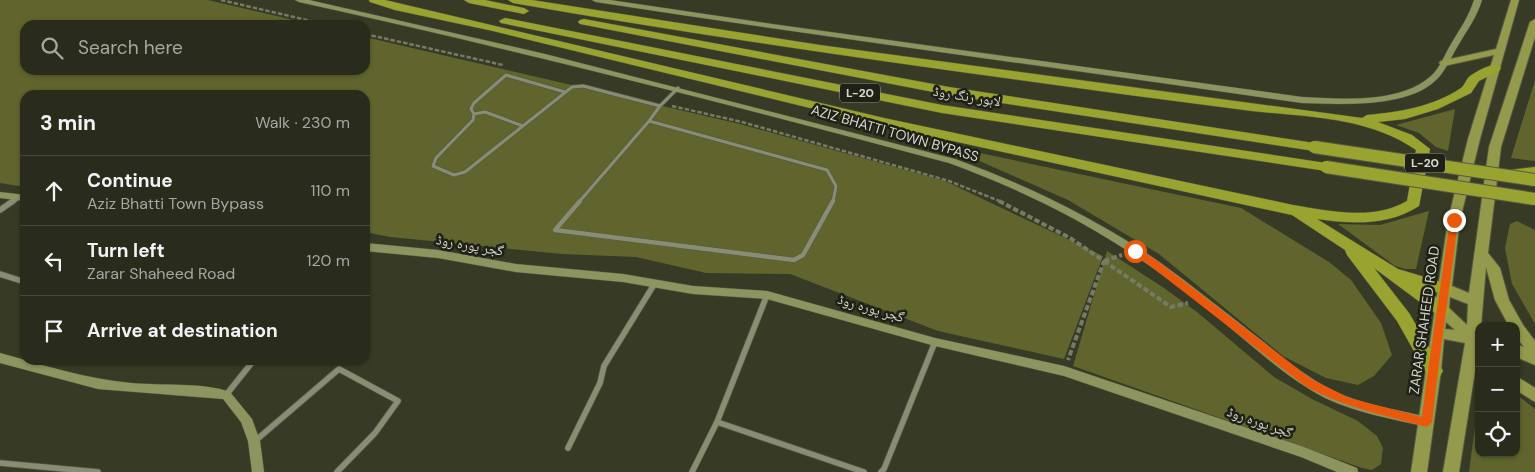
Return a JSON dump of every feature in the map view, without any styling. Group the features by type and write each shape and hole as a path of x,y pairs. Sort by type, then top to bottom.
{"highway":[{"path":"374,0 394,7 493,28 884,122 1293,210 1343,216 1376,216 1408,209 1414,203 1422,149 1408,138 1395,132 1353,120 1170,97 698,31 513,0"},
{"name":"لاہور رنگ روڈ","path":"398,0 942,109 1535,198"},
{"name":"لاہور رنگ روڈ","path":"469,0 693,44 949,91 1535,180"},
{"path":"1353,120 1405,115 1434,106 1467,90 1474,79 1495,68"},
{"path":"1500,175 1535,171"},
{"path":"1508,194 1535,203"},
{"path":"1293,210 1387,269 1442,310"},
{"path":"1346,243 1403,317 1434,371"},
{"path":"1387,269 1445,289"}],"main road":[{"name":"ZARAR SHAHEED ROAD","path":"1420,472 1434,371 1437,333 1442,310 1454,220 1474,139 1514,1"},
{"path":"1476,322 1475,300 1495,147 1535,22"},
{"path":"1444,63 1499,51"},
{"path":"1481,254 1494,268 1502,300 1514,322"},
{"path":"1445,289 1475,300"},
{"path":"1442,310 1475,339"},
{"path":"1520,331 1535,351"},
{"path":"1437,333 1475,341"},
{"path":"1451,472 1475,351"},
{"path":"1520,352 1535,359"},
{"path":"1520,385 1535,396"}],"street":[{"name":"AZIZ BHATTI TOWN BYPASS","path":"299,0 462,35 678,88 952,161 988,174 1062,206 1103,229 1154,263 1283,365 1329,394 1348,402 1427,422"},
{"path":"596,0 788,30 1302,100 1349,101 1404,93 1422,86 1435,78 1472,16 1478,0"},
{"path":"0,194 20,197"},
{"path":"0,210 20,198"},
{"name":"گجر پورہ روڈ","path":"370,248 438,254 494,265 623,278 713,292 767,295 935,342 1064,371 1304,453 1352,472"},
{"path":"0,274 20,280"},
{"path":"568,448 600,383 604,366 655,283"},
{"path":"692,472 717,422 767,295"},
{"path":"881,472 884,469 935,342"},
{"path":"0,358 20,364"},
{"path":"25,365 98,384 131,388 206,392 226,396 246,419 254,441 257,471"},
{"path":"226,396 250,365"},
{"path":"254,441 339,369 398,401 375,433 337,472"},
{"path":"717,422 864,472"},
{"path":"0,463 98,472"}],"lane":[{"path":"565,92 506,75 474,103 471,109 474,114 473,120 433,162 433,166 449,174 459,175 572,87 583,86 660,106"},
{"path":"649,121 827,170 832,175 836,185 835,197 803,255 797,260 789,260 556,230 660,106 678,88"},
{"path":"474,114 485,112 523,126"}],"path":[{"path":"221,0 307,20"},
{"path":"1104,261 1171,307 1202,300"}],"green space":[{"path":"0,0 208,0 294,20 20,20 20,75 370,75 370,38 740,124 945,181 1103,256 1064,359 938,331 790,274 706,273 636,257 562,254 390,237 370,233 370,90 20,90 20,186 0,183"},
{"path":"1535,80 1535,161 1511,158"},
{"path":"1455,109 1448,151 1436,147 1419,133 1396,125"},
{"path":"894,135 1241,208 1329,262 1351,280 1381,323 1392,355 1374,376 1358,385 1326,378 1283,356 1159,254 1068,200 975,159"},
{"path":"1429,211 1416,269 1405,269 1395,266 1338,224 1380,225"},
{"path":"1517,221 1535,230 1535,324 1512,284 1505,248 1510,224"},
{"path":"1107,251 1197,312 1274,377 1312,399 1358,421 1377,436 1383,448 1381,464 1372,470 1362,468 1073,366"},
{"path":"1520,397 1535,409 1535,472 1469,472 1475,426 1475,457 1520,457"}],"route":[{"path":"1135,251 1154,263 1307,382 1348,402 1427,422 1437,333 1442,310 1454,220"}]}
